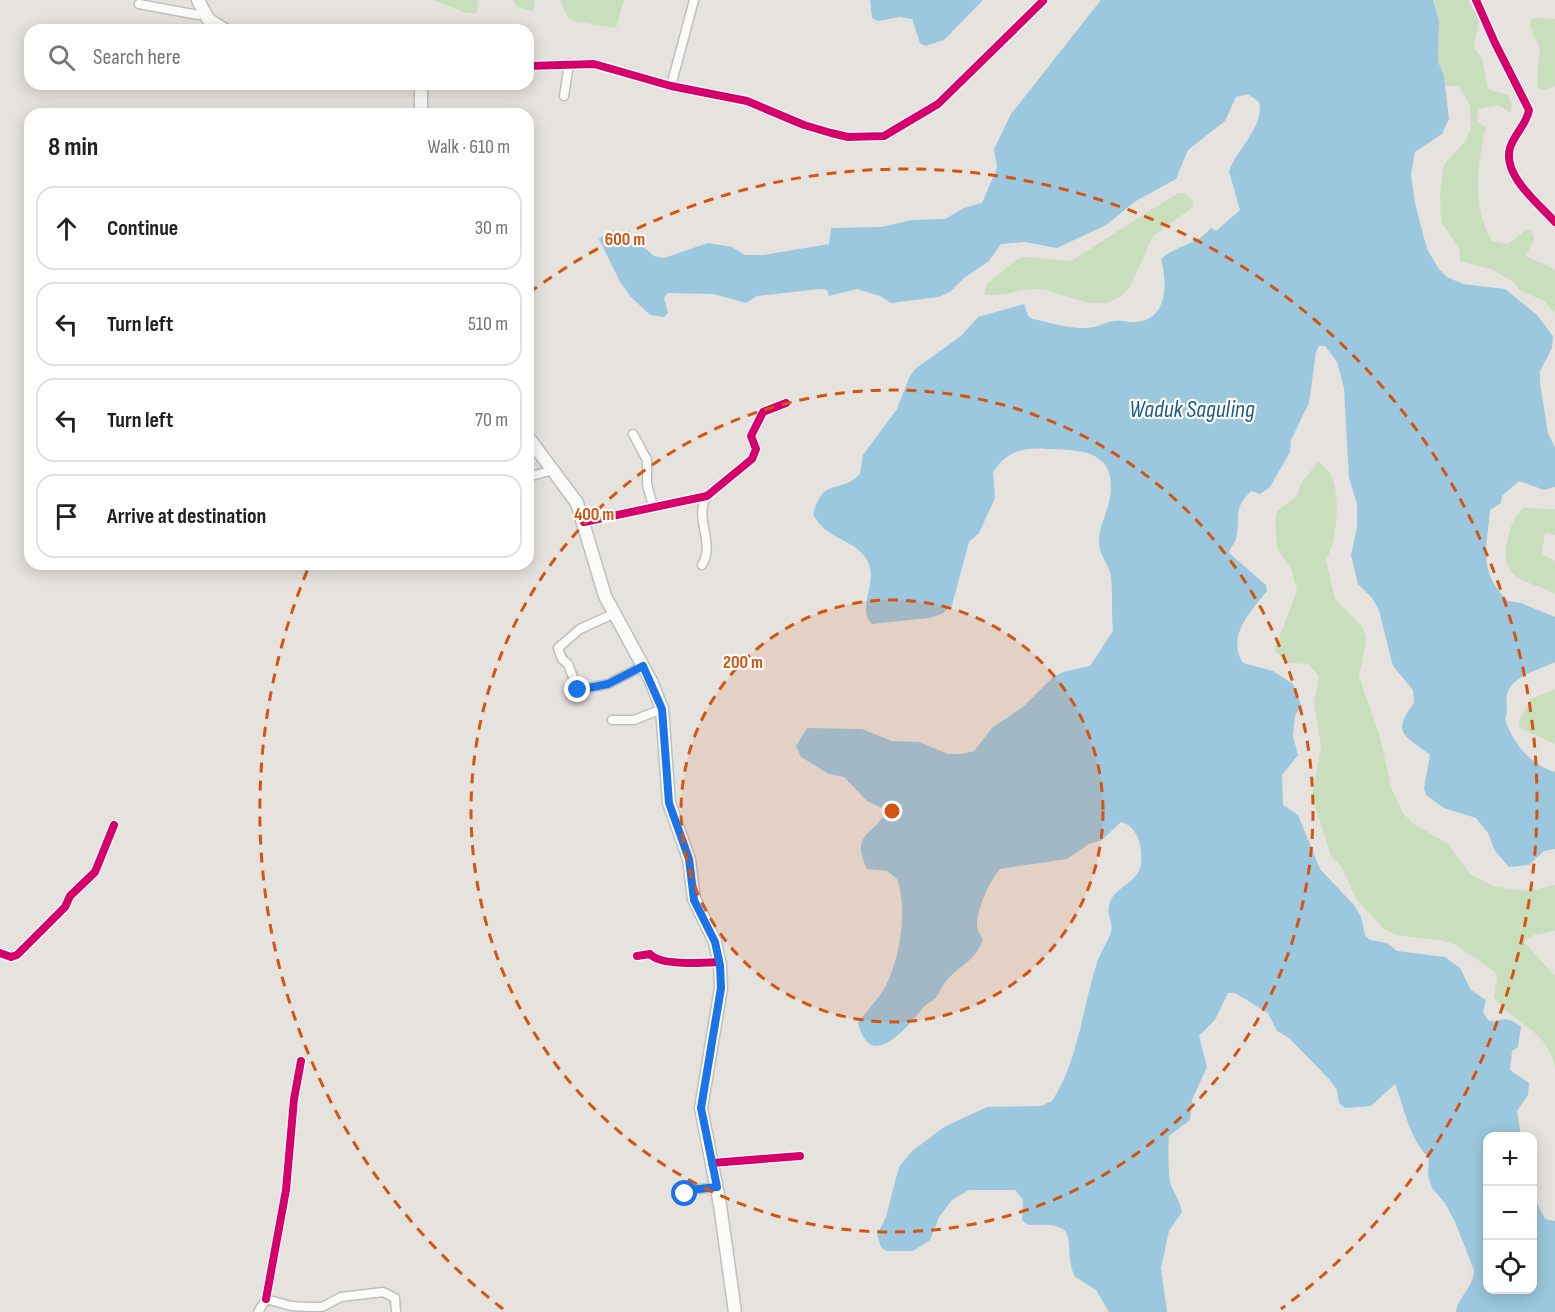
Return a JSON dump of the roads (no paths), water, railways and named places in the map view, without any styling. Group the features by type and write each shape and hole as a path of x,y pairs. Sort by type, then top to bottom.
{"main road":[{"path":"198,0 204,14 217,24"},
{"path":"421,90 421,108"},
{"path":"534,445 577,503 613,614 643,666 662,709 669,803 689,859 694,900 715,942 720,962 721,988 701,1108 717,1187 735,1312"}],"street":[{"path":"671,86 694,0"},
{"path":"1476,0 1495,44 1529,110 1509,149 1510,162 1522,185 1555,222"},
{"path":"534,66 594,64 671,86 747,101 804,125 831,133 848,137 884,136 938,104 1043,1"},
{"path":"139,4 198,15 204,14"},
{"path":"564,96 568,64"},
{"path":"584,522 706,496 752,459 756,449 751,436 763,412 786,403"},
{"path":"633,434 646,460 647,484 653,507"},
{"path":"534,475 553,470"},
{"path":"702,565 708,541 701,511 706,496"},
{"path":"613,614 580,629 558,648 562,659 568,664 578,690 608,684 643,666"},
{"path":"612,720 634,720 662,709"},
{"path":"0,953 11,957 17,955 65,907 70,896 98,867 114,825"},
{"path":"637,956 650,954 655,958 684,964 720,962"},
{"path":"258,1312 266,1299 286,1190 294,1099 301,1061"},
{"path":"712,1163 800,1156"},
{"path":"679,1195 690,1190 717,1187"},
{"path":"266,1299 291,1306 322,1307 341,1297 389,1293 395,1298 396,1312"}],"water":[{"path":"870,0 983,0 944,40 925,46 920,43 912,19 899,17 878,21 872,18"},
{"name":"Waduk Saguling","path":"1101,0 1433,0 1439,20 1438,62 1444,76 1449,119 1442,134 1415,152 1411,175 1415,203 1427,249 1439,269 1447,277 1463,284 1505,289 1537,315 1553,336 1552,348 1540,371 1540,383 1548,433 1555,448 1555,487 1544,490 1519,481 1502,496 1501,503 1490,510 1486,558 1492,579 1508,601 1521,603 1555,617 1555,662 1527,674 1510,687 1506,700 1505,719 1524,752 1538,764 1555,772 1555,849 1544,851 1529,865 1509,867 1495,851 1488,833 1476,818 1444,808 1426,795 1424,788 1430,755 1408,738 1402,728 1407,713 1414,703 1413,690 1393,666 1379,610 1372,598 1358,584 1351,555 1357,528 1357,504 1349,478 1344,388 1337,362 1325,346 1319,346 1316,352 1309,403 1291,440 1290,452 1270,487 1260,494 1251,491 1239,507 1238,528 1229,553 1266,585 1267,591 1248,615 1237,643 1238,653 1243,663 1273,671 1293,684 1301,705 1295,716 1293,736 1298,755 1282,775 1283,805 1298,815 1320,869 1354,905 1361,917 1365,935 1370,940 1387,943 1397,951 1445,957 1460,968 1471,990 1486,1000 1483,1012 1488,1020 1494,1022 1508,1020 1521,1027 1518,1047 1512,1051 1510,1070 1529,1083 1528,1095 1517,1111 1520,1132 1483,1132 1483,1294 1537,1294 1537,1203 1545,1219 1555,1221 1555,1312 1456,1312 1471,1282 1474,1270 1455,1222 1445,1203 1432,1188 1428,1176 1429,1158 1412,1133 1395,1084 1371,1106 1345,1108 1339,1103 1337,1090 1329,1079 1289,1038 1277,1031 1268,1013 1235,993 1228,993 1215,1020 1199,1036 1207,1067 1192,1100 1190,1120 1169,1136 1170,1182 1182,1212 1169,1231 1161,1268 1167,1312 1109,1312 1096,1290 1074,1276 1068,1235 1057,1227 1028,1225 1022,1220 1023,1200 1015,1190 969,1190 952,1200 939,1217 930,1240 913,1251 886,1251 881,1247 877,1235 886,1217 899,1167 911,1152 944,1127 987,1107 1041,1106 1052,1101 1061,1086 1074,1053 1097,962 1111,932 1108,911 1110,902 1117,892 1136,876 1141,864 1140,845 1132,828 1121,822 1102,840 1089,844 1067,859 1000,869 981,903 977,928 983,939 976,952 947,980 936,998 925,1006 898,1035 880,1046 871,1045 864,1038 858,1023 881,994 890,978 898,950 902,920 902,905 897,879 887,871 867,869 862,857 862,840 882,818 886,810 867,801 844,777 829,774 801,757 796,746 807,728 862,729 892,741 919,742 948,754 974,751 992,728 1024,706 1052,678 1063,672 1090,666 1113,631 1111,576 1099,542 1110,498 1111,482 1103,462 1095,456 1074,450 1023,450 1004,459 993,472 995,498 979,533 969,542 952,605 942,614 929,618 872,624 866,611 871,579 868,562 857,549 818,523 813,514 822,494 833,487 846,484 860,474 863,455 897,409 915,369 961,336 978,317 1024,304 1028,316 1033,319 1080,328 1094,327 1113,321 1135,322 1146,320 1154,315 1163,298 1164,278 1161,259 1199,238 1211,228 1216,231 1240,210 1229,171 1258,120 1259,102 1248,94 1236,97 1225,121 1188,150 1176,179 1136,201 1106,225 1057,248 1025,242 1001,244 989,261 964,278 950,292 938,297 891,303 880,296 857,289 829,296 827,290 820,289 757,296 746,303 713,294 668,293 664,298 668,313 664,317 650,315 630,296 619,280 599,239 608,231 627,233 654,256 664,258 708,243 732,247 745,255 763,255 829,244 831,228 882,227 911,220 945,219 964,208 982,203 997,168 994,149 1011,114"}]}
